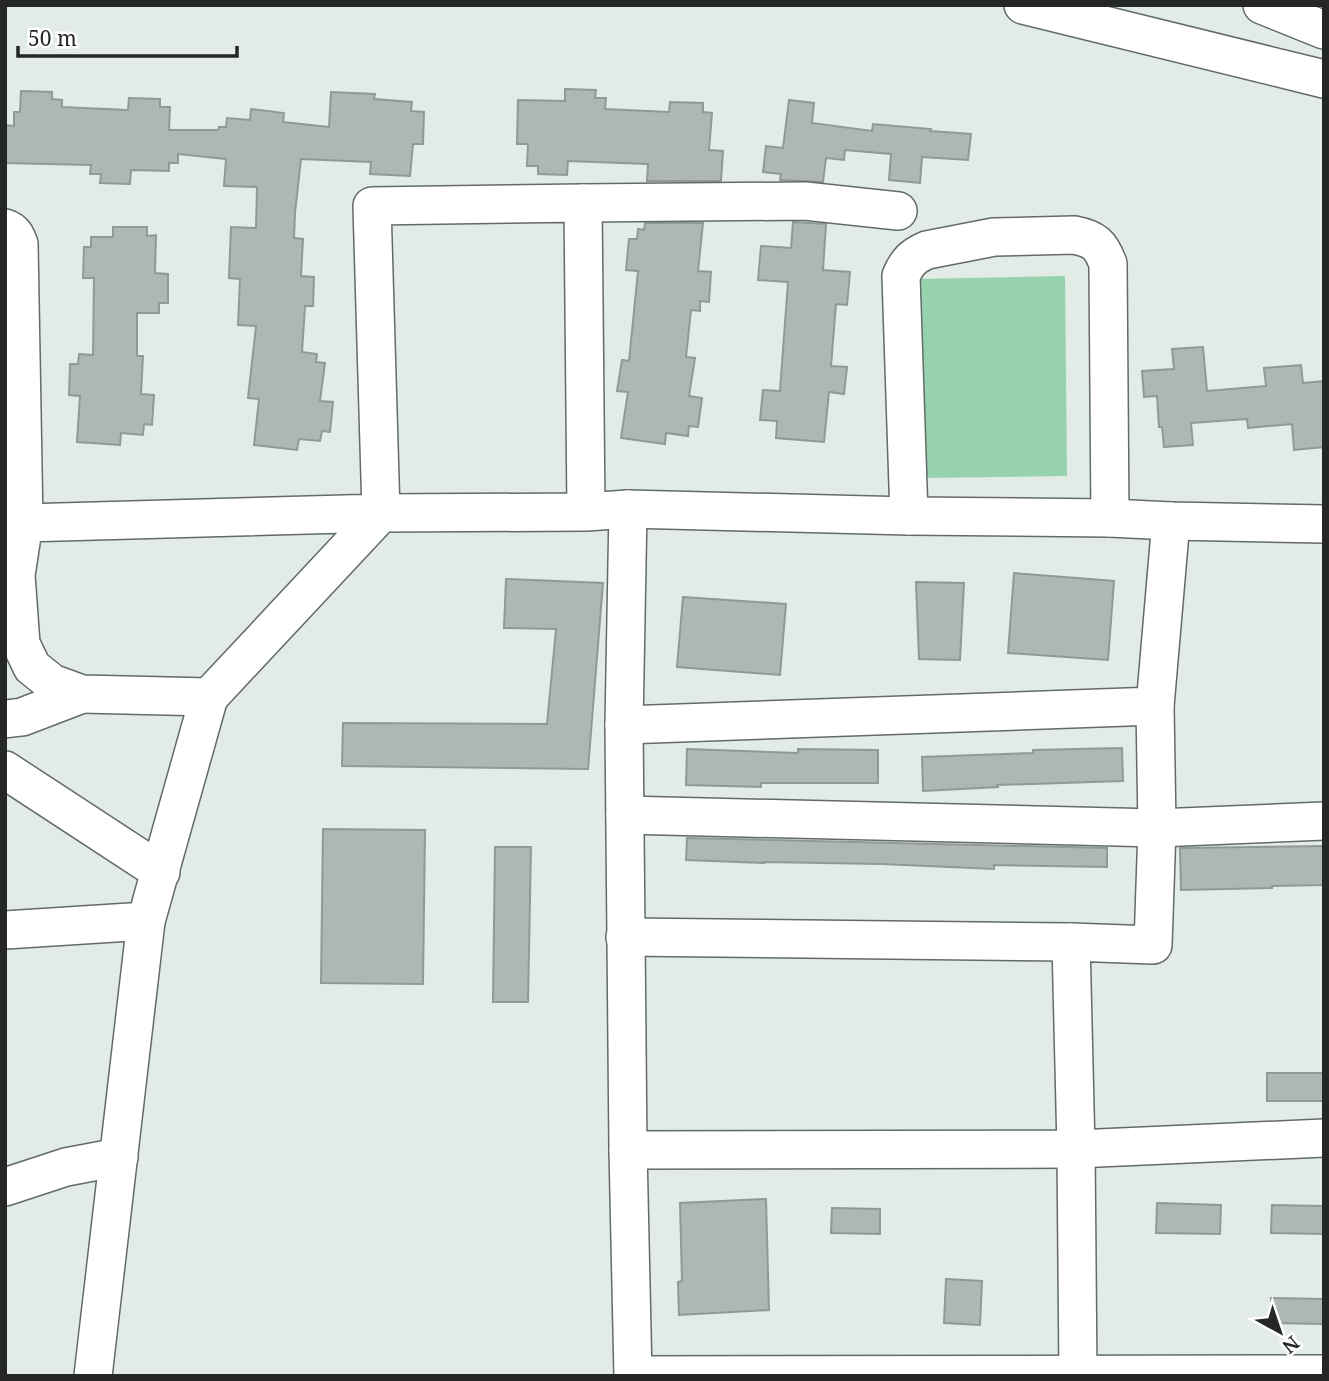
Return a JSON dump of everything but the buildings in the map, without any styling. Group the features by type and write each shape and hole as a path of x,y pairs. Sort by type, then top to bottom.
{"lane":[{"path":"1023,5 1324,79"},
{"path":"1262,5 1324,30"},
{"path":"93,1376 146,921 209,697 381,513 372,206 805,201 898,211"},
{"path":"583,203 586,512"},
{"path":"5,228 16,235 19,244 15,523 21,644 33,667 52,683 82,694 209,697"},
{"path":"909,516 901,276 908,262 927,250 994,237 1074,235 1094,241 1103,251 1108,264 1110,518"},
{"path":"628,509 624,725 625,937 633,1375 1324,1374"},
{"path":"15,523 628,509 1324,524"},
{"path":"625,937 1153,945 1157,828 1155,706 1171,522"},
{"path":"5,719 22,717 82,694"},
{"path":"624,725 1155,706"},
{"path":"5,770 161,872"},
{"path":"625,815 1157,828 1324,821"},
{"path":"5,930 146,921"},
{"path":"1071,943 1078,1375"},
{"path":"628,1150 1076,1149 1324,1138"},
{"path":"5,1187 66,1167 119,1157"}],"green space":[{"path":"1065,276 1067,476 921,478 918,279"}]}
